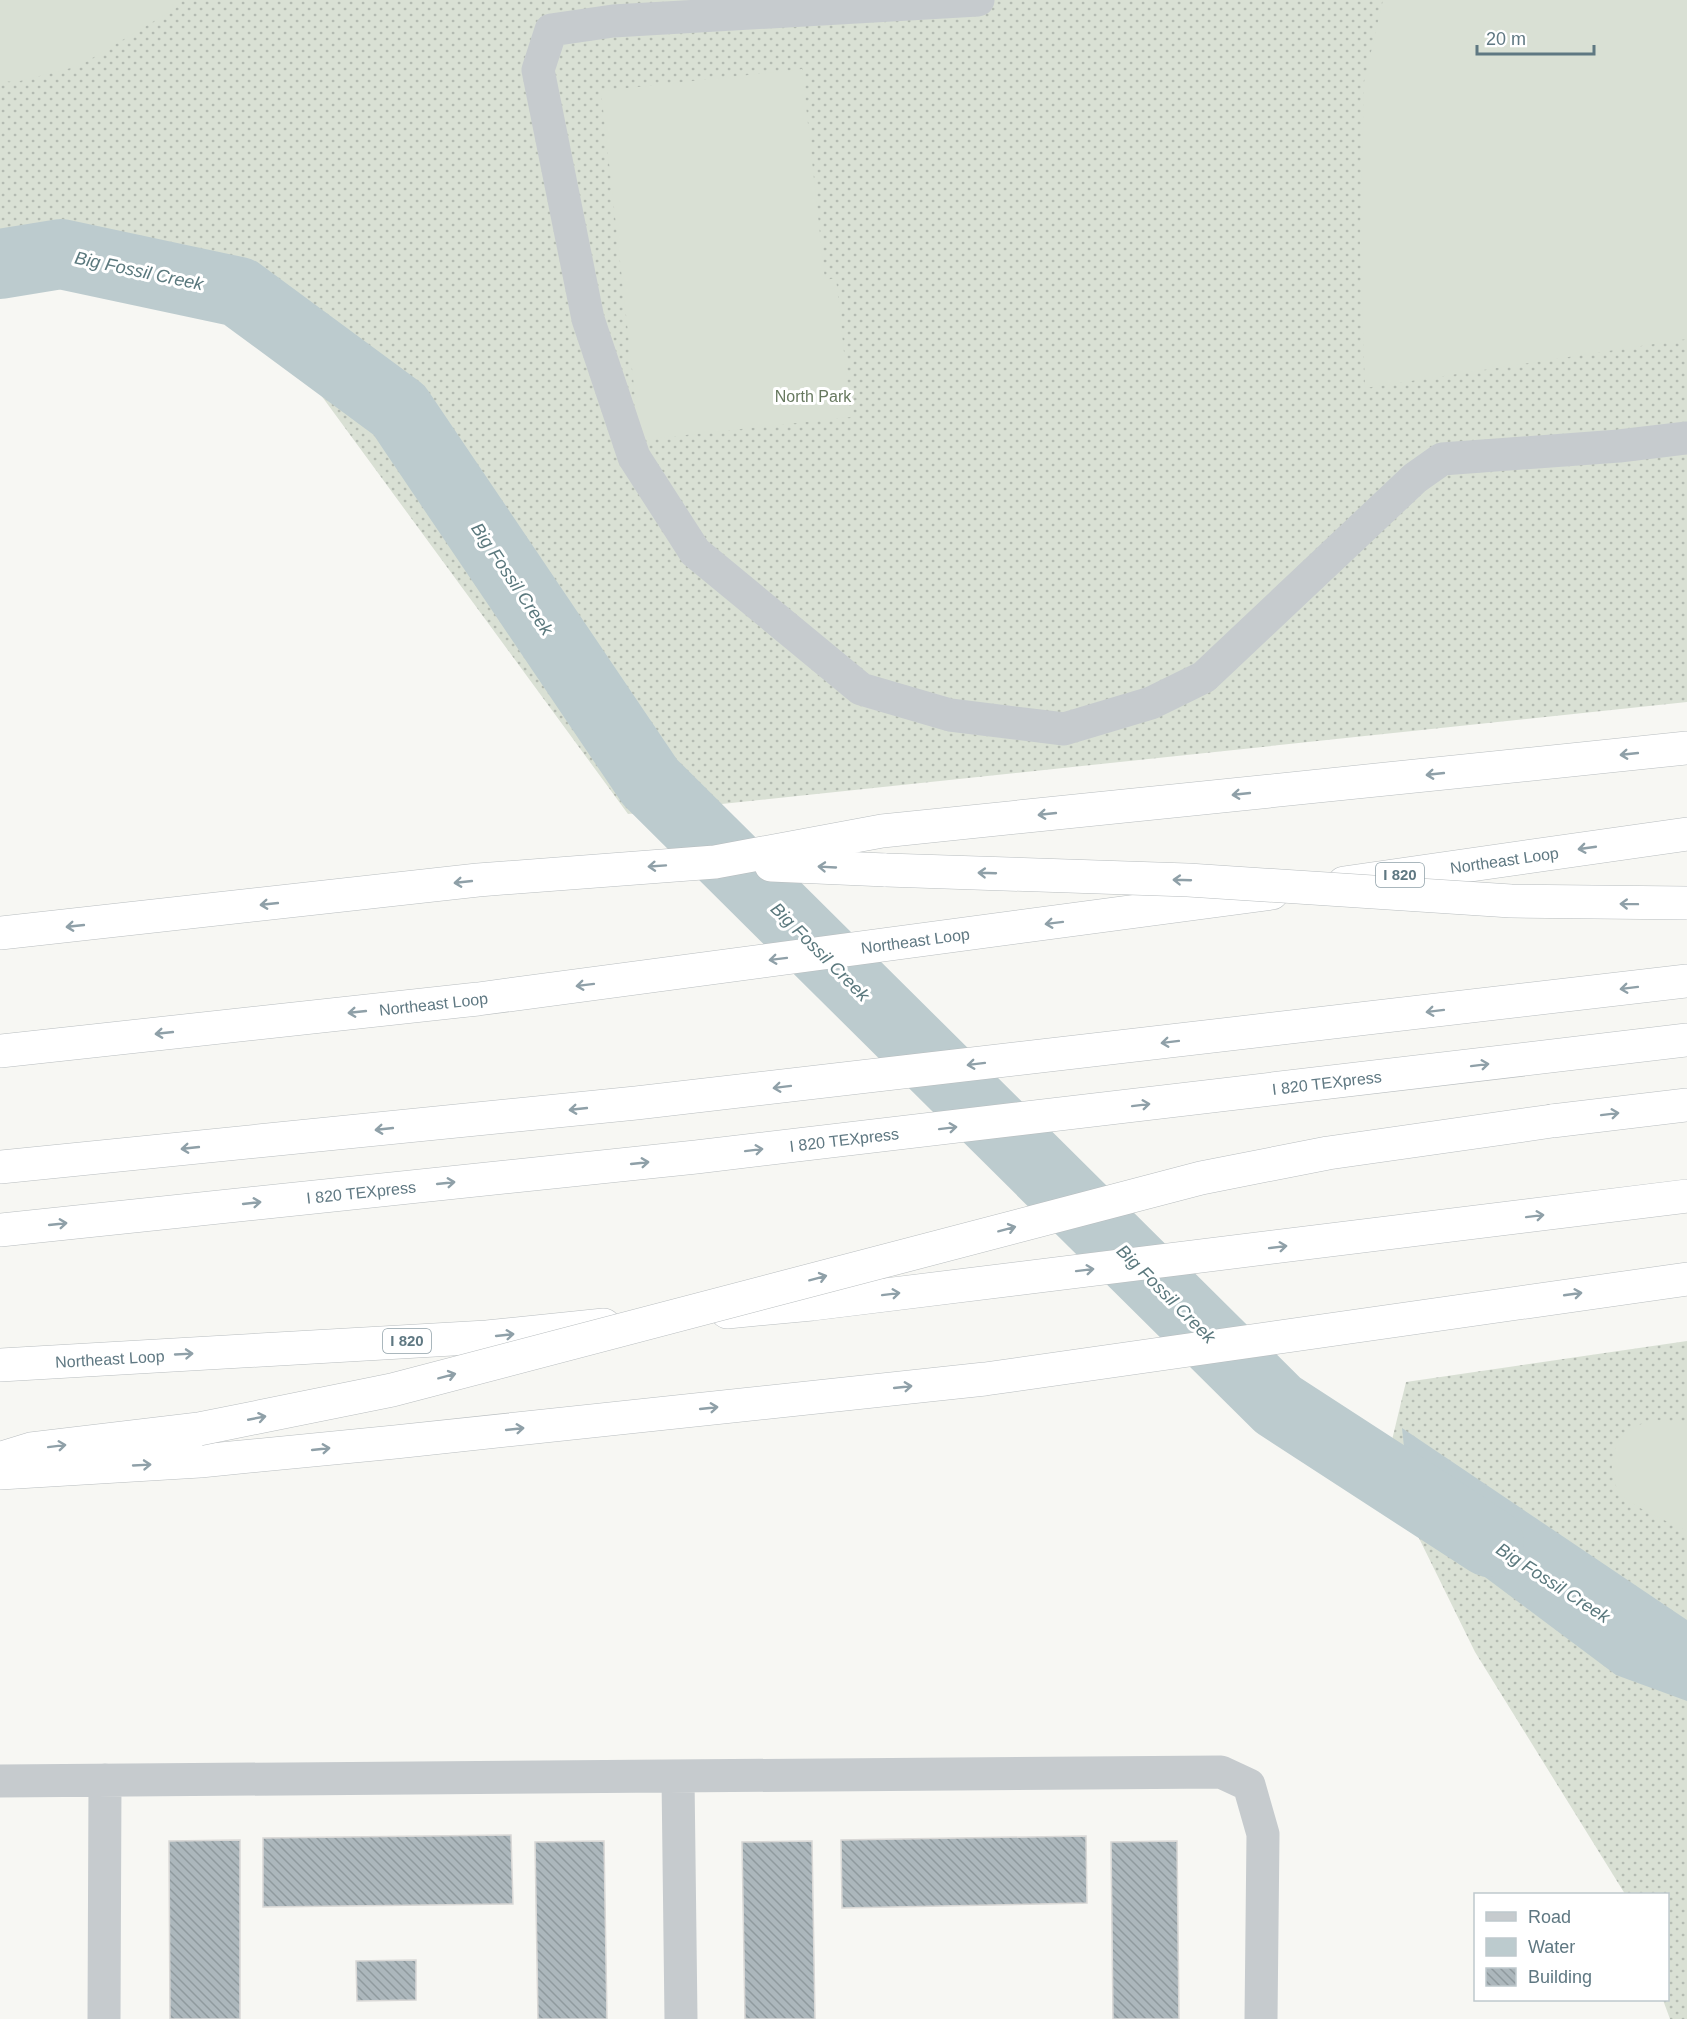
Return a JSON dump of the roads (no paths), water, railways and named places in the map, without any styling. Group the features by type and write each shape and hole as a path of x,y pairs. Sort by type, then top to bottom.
{"highway":[{"path":"0,933 478,880 715,862 882,831 1687,748"},
{"name":"Northeast Loop","path":"0,1051 478,999 1113,915 1687,834"},
{"path":"715,862 1188,880 1511,901 1687,903"},
{"path":"0,1167 636,1104 1687,981"},
{"name":"I 820 TEXpress","path":"0,1230 696,1157 1687,1040"},
{"path":"0,1459 31,1449 199,1429 392,1390 1201,1178 1328,1153 1552,1121 1687,1105"},
{"name":"Northeast Loop","path":"0,1365 487,1336 812,1304 1687,1196"},
{"path":"0,1473 200,1461 985,1379 1687,1279"}],"lane":[{"path":"978,0 613,21 551,30 538,70 588,319 634,457 694,552 861,689 950,715 1064,729 1151,703 1204,677 1415,478 1442,459 1619,446 1687,438"},
{"path":"0,1781 1221,1772 1249,1785 1263,1834 1261,2019"},
{"path":"678,1777 681,2019"},
{"path":"104,2019 105,1780"}],"water":[{"path":"1402,1428 1687,1620 1687,1701 1616,1675 1430,1536 1410,1504"}],"waterway":[{"name":"Big Fossil Creek","path":"0,264 61,254 239,292 399,410 650,782 1278,1405 1489,1542"}],"park label":[{"name":"North Park","path":"813,396"}]}
